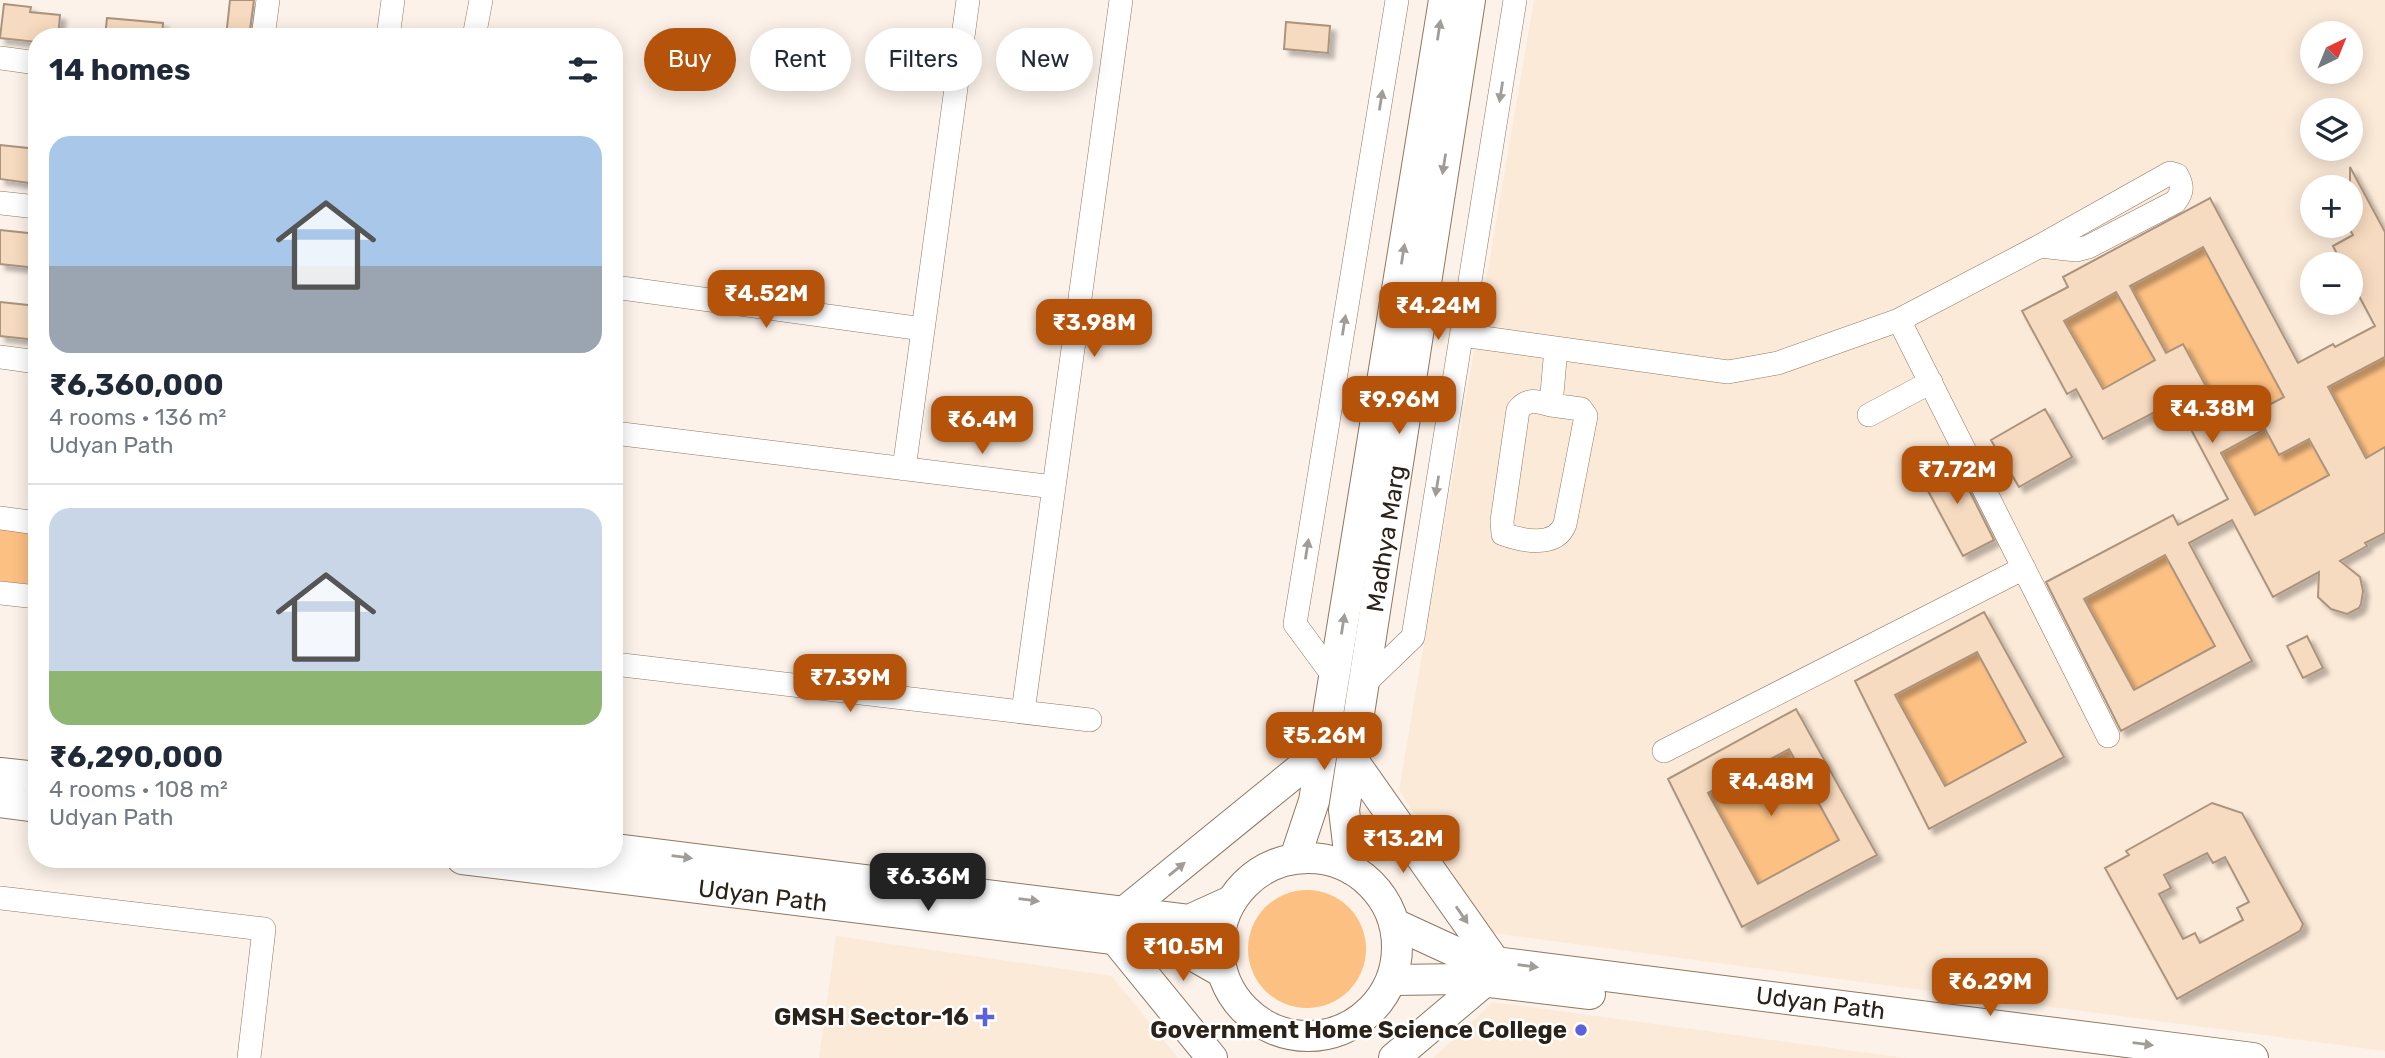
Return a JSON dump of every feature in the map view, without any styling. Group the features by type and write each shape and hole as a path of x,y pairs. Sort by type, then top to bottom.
{"main road":[{"name":"Madhya Marg","path":"1295,858 1314,801 1323,750 1444,0"},
{"name":"Madhya Marg","path":"1351,869 1343,810 1470,0"},
{"path":"1212,1058 1120,926 1323,750"},
{"path":"1352,760 1490,972 1394,1058"},
{"path":"0,773 28,776"},
{"path":"0,802 28,806"},
{"name":"Udyan Path","path":"623,850 1120,926 1178,947 1222,972"},
{"path":"1295,858 1329,860 1351,869 1376,889 1395,924 1395,970 1379,1002 1359,1021 1321,1047 1313,1037 1272,1029 1242,1008 1228,988 1219,959 1223,918 1238,891 1269,866 1295,858"},
{"name":"Udyan Path","path":"550,868 1120,926 1189,920 1231,901"},
{"name":"Udyan Path","path":"1395,924 1471,959 1490,972 2099,1058"},
{"name":"Udyan Path","path":"1392,980 1464,979 1490,972 2253,1058"},
{"path":"1272,1029 1275,1058"}],"street":[{"path":"264,28 268,0"},
{"path":"393,0 394,28"},
{"path":"476,28 481,0"},
{"path":"904,469 968,0"},
{"path":"1023,712 1121,0"},
{"path":"1334,677 1295,624 1397,0"},
{"path":"1363,685 1413,637 1515,0"},
{"path":"0,58 28,62"},
{"path":"1462,335 1728,372 1778,363 1899,320 2040,246 2170,173 2177,175 2182,184 2182,194 2175,202 2088,247 2077,250 2040,246"},
{"path":"0,203 28,206"},
{"path":"623,288 923,329"},
{"path":"1899,320 2108,736"},
{"path":"1550,405 1556,348"},
{"path":"0,357 28,361"},
{"path":"1869,415 1931,382"},
{"path":"1534,401 1550,405 1581,409 1586,416 1565,524 1562,534 1552,540 1512,537 1503,534 1502,521 1518,410 1523,404 1534,401"},
{"path":"623,434 1054,487"},
{"path":"0,519 28,522"},
{"path":"1664,751 2024,568"},
{"path":"0,593 28,596"},
{"path":"623,665 1090,720"},
{"path":"0,898 264,929 251,1058"}],"shaded area":[{"path":"1534,0 2385,0 2385,1051 1491,933 1399,790"},
{"path":"2203,247 2284,397 2228,427 2183,344 2166,353 2130,286"},
{"path":"2116,292 2155,360 2103,389 2064,321"},
{"path":"2385,357 2385,447 2378,481 2328,387"},
{"path":"2265,429 2309,439 2329,475 2255,515 2221,453"},
{"path":"0,527 28,530 28,585 0,581"},
{"path":"2165,555 2215,646 2134,690 2084,599"},
{"path":"1977,652 2026,742 1945,786 1895,695"},
{"path":"1790,749 1839,840 1758,884 1708,793"},
{"path":"1307,890 1330,894 1349,907 1362,926 1366,949 1362,972 1349,991 1330,1004 1307,1008 1284,1004 1265,991 1252,972 1248,949 1252,926 1265,907 1284,894"},
{"name":"GMSH Sector-16","path":"836,936 1112,976 1178,1058 819,1058"},
{"name":"Government Home Science College","path":"1493,1002 1906,1058 1433,1058"}],"building":[{"path":"230,0 254,0 250,28 227,28"},
{"path":"4,4 31,7 30,12 60,15 59,28 28,28 28,41 0,38"},
{"path":"107,18 163,23 163,28 106,28"},
{"path":"1286,22 1330,26 1328,53 1284,49"},
{"path":"0,145 28,148 28,183 0,179"},
{"path":"2363,191 2385,232 2385,357 2328,387 2366,458 2385,447 2385,533 2340,561 2360,577 2363,591 2361,604 2347,614 2331,609 2318,597 2319,572 2273,597 2232,520 2189,543 2252,661 2121,731 2046,582 2173,515 2178,525 2228,499 2176,401 2103,439 2076,389 2067,394 2022,311 2068,287 2063,277 2210,198 2298,363 2375,326 2363,303 2363,252 2336,252 2333,246 2348,238 2363,238","holes":["2203,247 2284,397 2228,427 2183,344 2166,353 2130,286","2116,292 2155,360 2103,389 2064,321","2265,429 2279,455 2309,439 2329,475 2255,515 2221,453","2165,555 2215,646 2134,690 2084,599"]},
{"path":"0,230 28,233 28,267 0,264"},
{"path":"0,302 28,305 28,339 0,336"},
{"path":"2045,409 2072,457 2019,487 1991,440"},
{"path":"1952,456 1994,540 1963,556 1919,474"},
{"path":"1984,612 2064,757 1929,829 1855,681","holes":["1977,652 2026,742 1945,786 1895,695"]},
{"path":"2307,636 2323,668 2303,678 2287,646"},
{"path":"1796,709 1877,855 1742,927 1668,779","holes":["1789,749 1839,840 1758,884 1708,793"]},
{"path":"2212,803 2242,813 2303,924 2300,931 2177,999 2105,868 2129,855 2126,851","holes":["2207,853 2213,863 2225,857 2249,902 2237,908 2243,920 2200,943 2195,933 2183,939 2159,894 2171,888 2164,875"]}],"place":[{"name":"GMSH Sector-16","path":"985,1017"},
{"name":"Government Home Science College","path":"1581,1030"}]}
